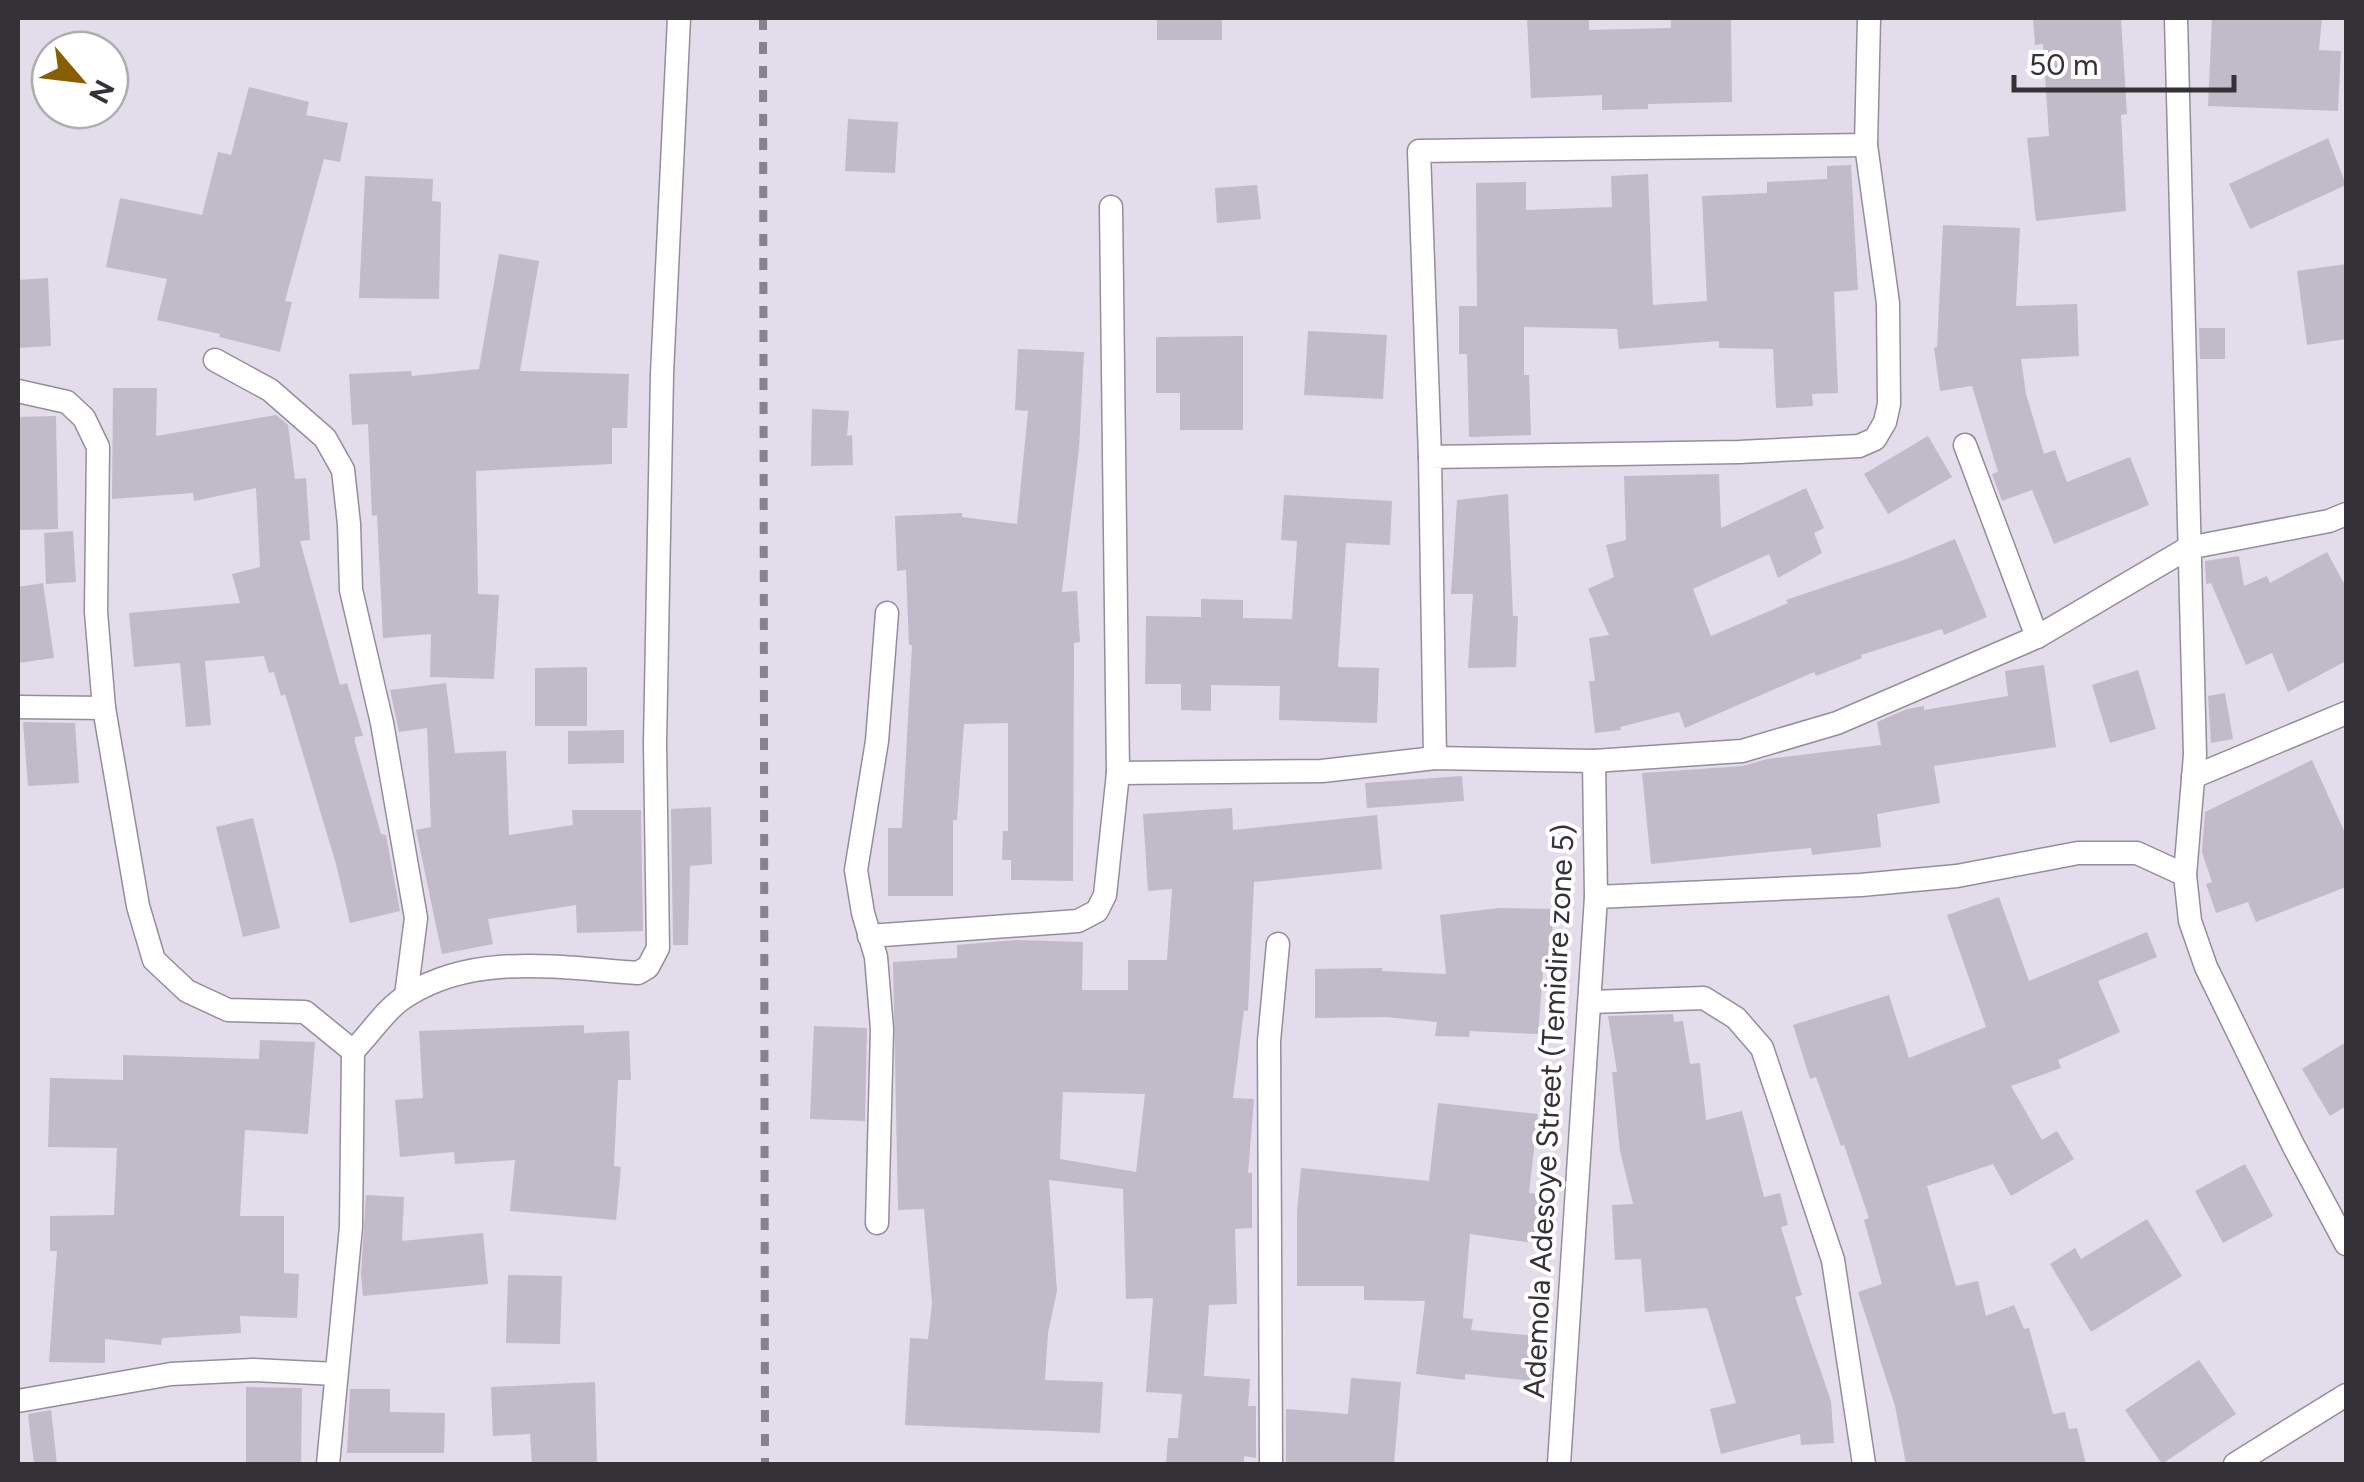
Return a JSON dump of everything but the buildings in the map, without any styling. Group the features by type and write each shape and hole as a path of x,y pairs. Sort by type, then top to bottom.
{"street":[{"path":"328,1464 351,1227 354,1051 406,996 455,973 516,965 638,972 648,967 658,948 655,744 662,374 679,18"},
{"path":"1430,458 1738,452 1859,446 1874,439 1885,422 1889,404 1888,303 1866,145 1868,18"},
{"path":"2176,18 2193,778 2185,875 2190,921 2206,967 2292,1144 2346,1244"},
{"path":"1435,758 1419,151 1866,145"},
{"path":"869,936 1078,921 1097,911 1105,895 1118,773 1110,207"},
{"path":"214,360 270,390 325,438 343,470 350,524 351,590 382,723 416,918 406,996"},
{"path":"18,391 67,402 84,418 98,447 96,612 104,708 138,906 154,960 186,990 228,1010 305,1012 354,1051"},
{"path":"1965,445 2037,637"},
{"path":"1118,773 1322,771 1435,758 1594,761 1742,751 1837,722 2037,637 2188,548 2329,521 2346,514"},
{"path":"877,1223 882,1028 876,958 856,870 877,741 887,612"},
{"path":"18,707 104,708"},
{"path":"2193,778 2346,713"},
{"name":"Ademola Adesoye Street (Temidire zone 5)","path":"1559,1464 1591,1002 1596,897 1594,761"},
{"path":"1596,897 1861,885 1938,878 2078,854 2136,853 2185,875"},
{"path":"1271,1464 1269,1041 1278,944"},
{"path":"1591,1002 1704,998 1736,1018 1762,1048 1834,1260 1864,1464"},
{"path":"18,1401 171,1374 254,1370 336,1374"},
{"path":"2235,1464 2346,1395"}],"railway":[{"path":"763,18 765,1464"}]}
